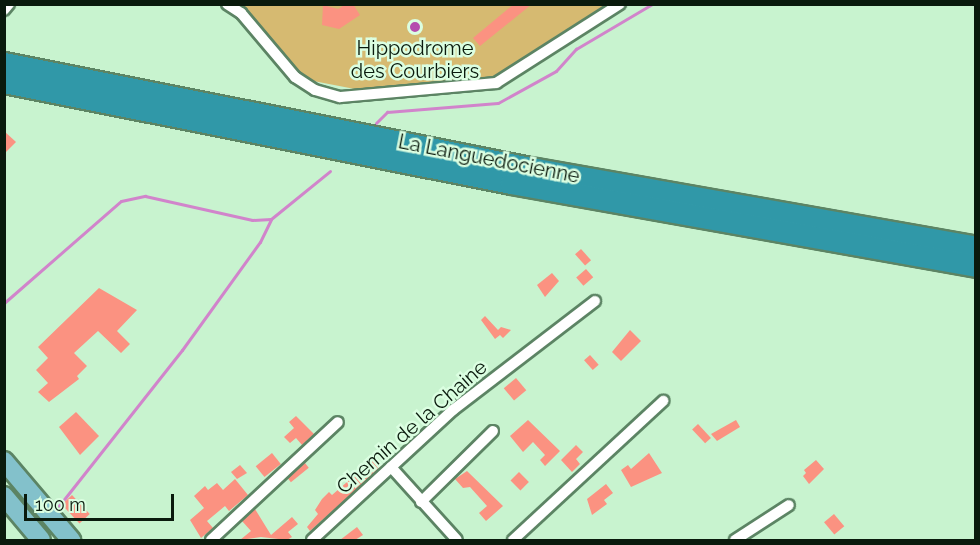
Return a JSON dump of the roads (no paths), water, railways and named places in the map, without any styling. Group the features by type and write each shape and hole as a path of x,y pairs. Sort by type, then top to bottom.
{"highway":[{"name":"La Languedocienne","path":"4,63 530,168 975,248"},
{"name":"La Languedocienne","path":"4,82 523,186 975,266"}],"main road":[{"path":"4,460 71,540"},
{"path":"4,496 40,540"}],"street":[{"path":"4,10 9,4"},
{"path":"227,4 241,13 295,77 315,90 340,97 496,83 620,4"},
{"name":"Chemin de la Chaine","path":"312,540 453,410 595,301"},
{"path":"513,540 663,400"},
{"path":"211,540 338,422"},
{"path":"421,502 493,431"},
{"path":"391,467 457,540"},
{"path":"735,540 789,505"}],"waterway":[{"path":"376,123 387,112 498,103 556,71 576,49 652,4"},
{"path":"4,303 121,201 145,196 252,220 271,219 330,171"},
{"path":"58,507 182,350 260,242 271,219"}],"place":[{"name":"Hippodrome des Courbiers","path":"415,27"}]}
